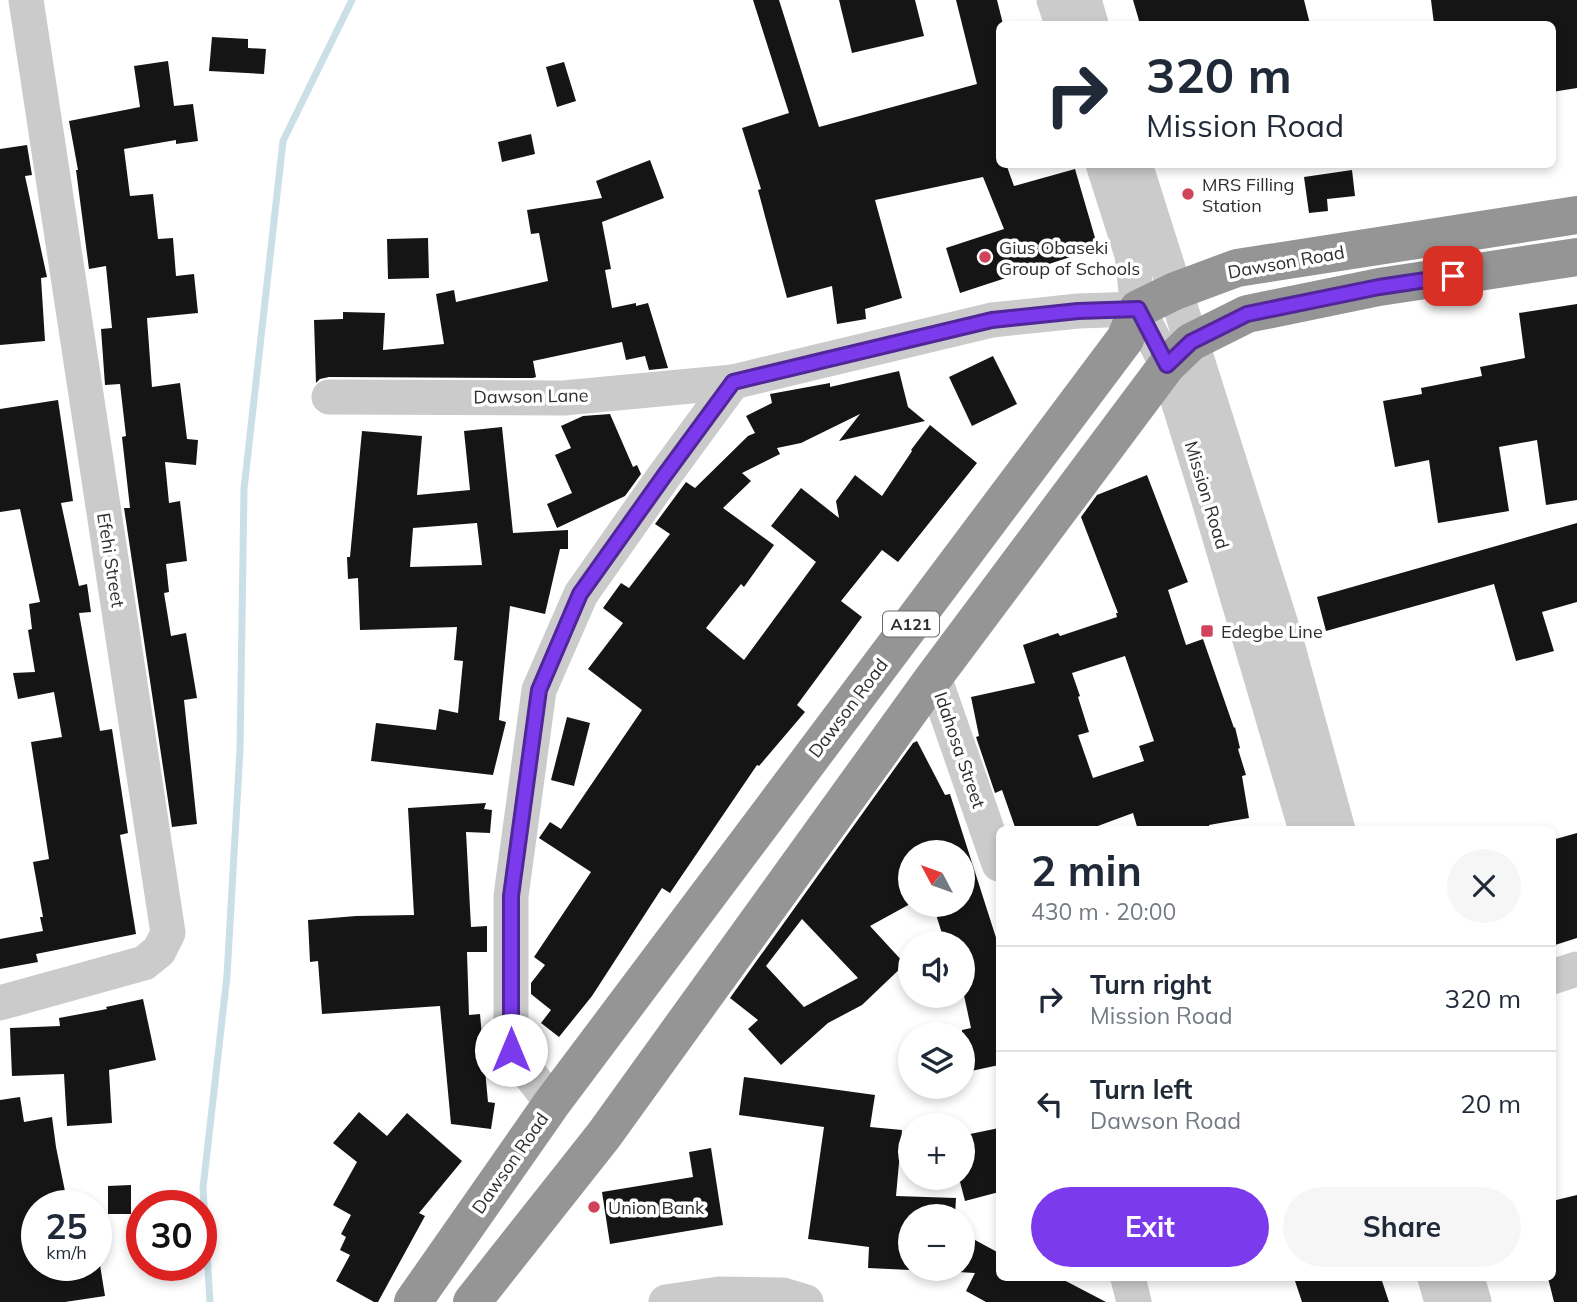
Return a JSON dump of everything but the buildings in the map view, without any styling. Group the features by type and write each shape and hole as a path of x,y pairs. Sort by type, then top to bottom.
{"highway":[{"name":"Dawson Road","path":"413,1302 552,1103 1125,340 1138,309 1175,291 1237,268 1577,215"},
{"name":"A121","path":"472,1302 604,1135 934,677 1179,354 1247,314 1379,287 1577,257"}],"street":[{"name":"Efehi Street","path":"0,1003 144,963 159,951 168,933 26,0"},
{"path":"1054,0 1061,21"},
{"path":"1084,0 1090,21"},
{"name":"Mission Road","path":"1104,168 1132,256 1138,309 1179,354 1284,637 1337,826"},
{"name":"Mission Road","path":"1136,168 1175,291 1179,354 1206,487 1305,826"},
{"name":"Dawson Lane","path":"329,397 564,398 733,382 992,320 1078,311 1138,309"},
{"path":"552,1103 511,1050 511,896 539,690 580,594 733,382"},
{"name":"Idahosa Street","path":"934,677 996,855"},
{"path":"1556,976 1577,969"},
{"path":"1129,1281 1134,1302"},
{"path":"1437,1281 1442,1302"},
{"path":"1468,1281 1474,1302"},
{"path":"666,1302 719,1294 783,1295 806,1302"}],"waterway":[{"path":"210,1302 203,1188 227,976 240,750 244,489 283,141 352,0"}],"place":[{"name":"MRS Filling Station","path":"1188,194"},
{"name":"Gius Obaseki Group of Schools","path":"985,257"},
{"name":"Edegbe Line","path":"1207,631"},
{"name":"Union Bank","path":"594,1207"}],"route":[{"path":"511,1050 511,896 539,690 580,594 733,382 992,320 1078,311 1138,309 1167,365 1191,342 1247,314 1379,287 1453,276"}]}
